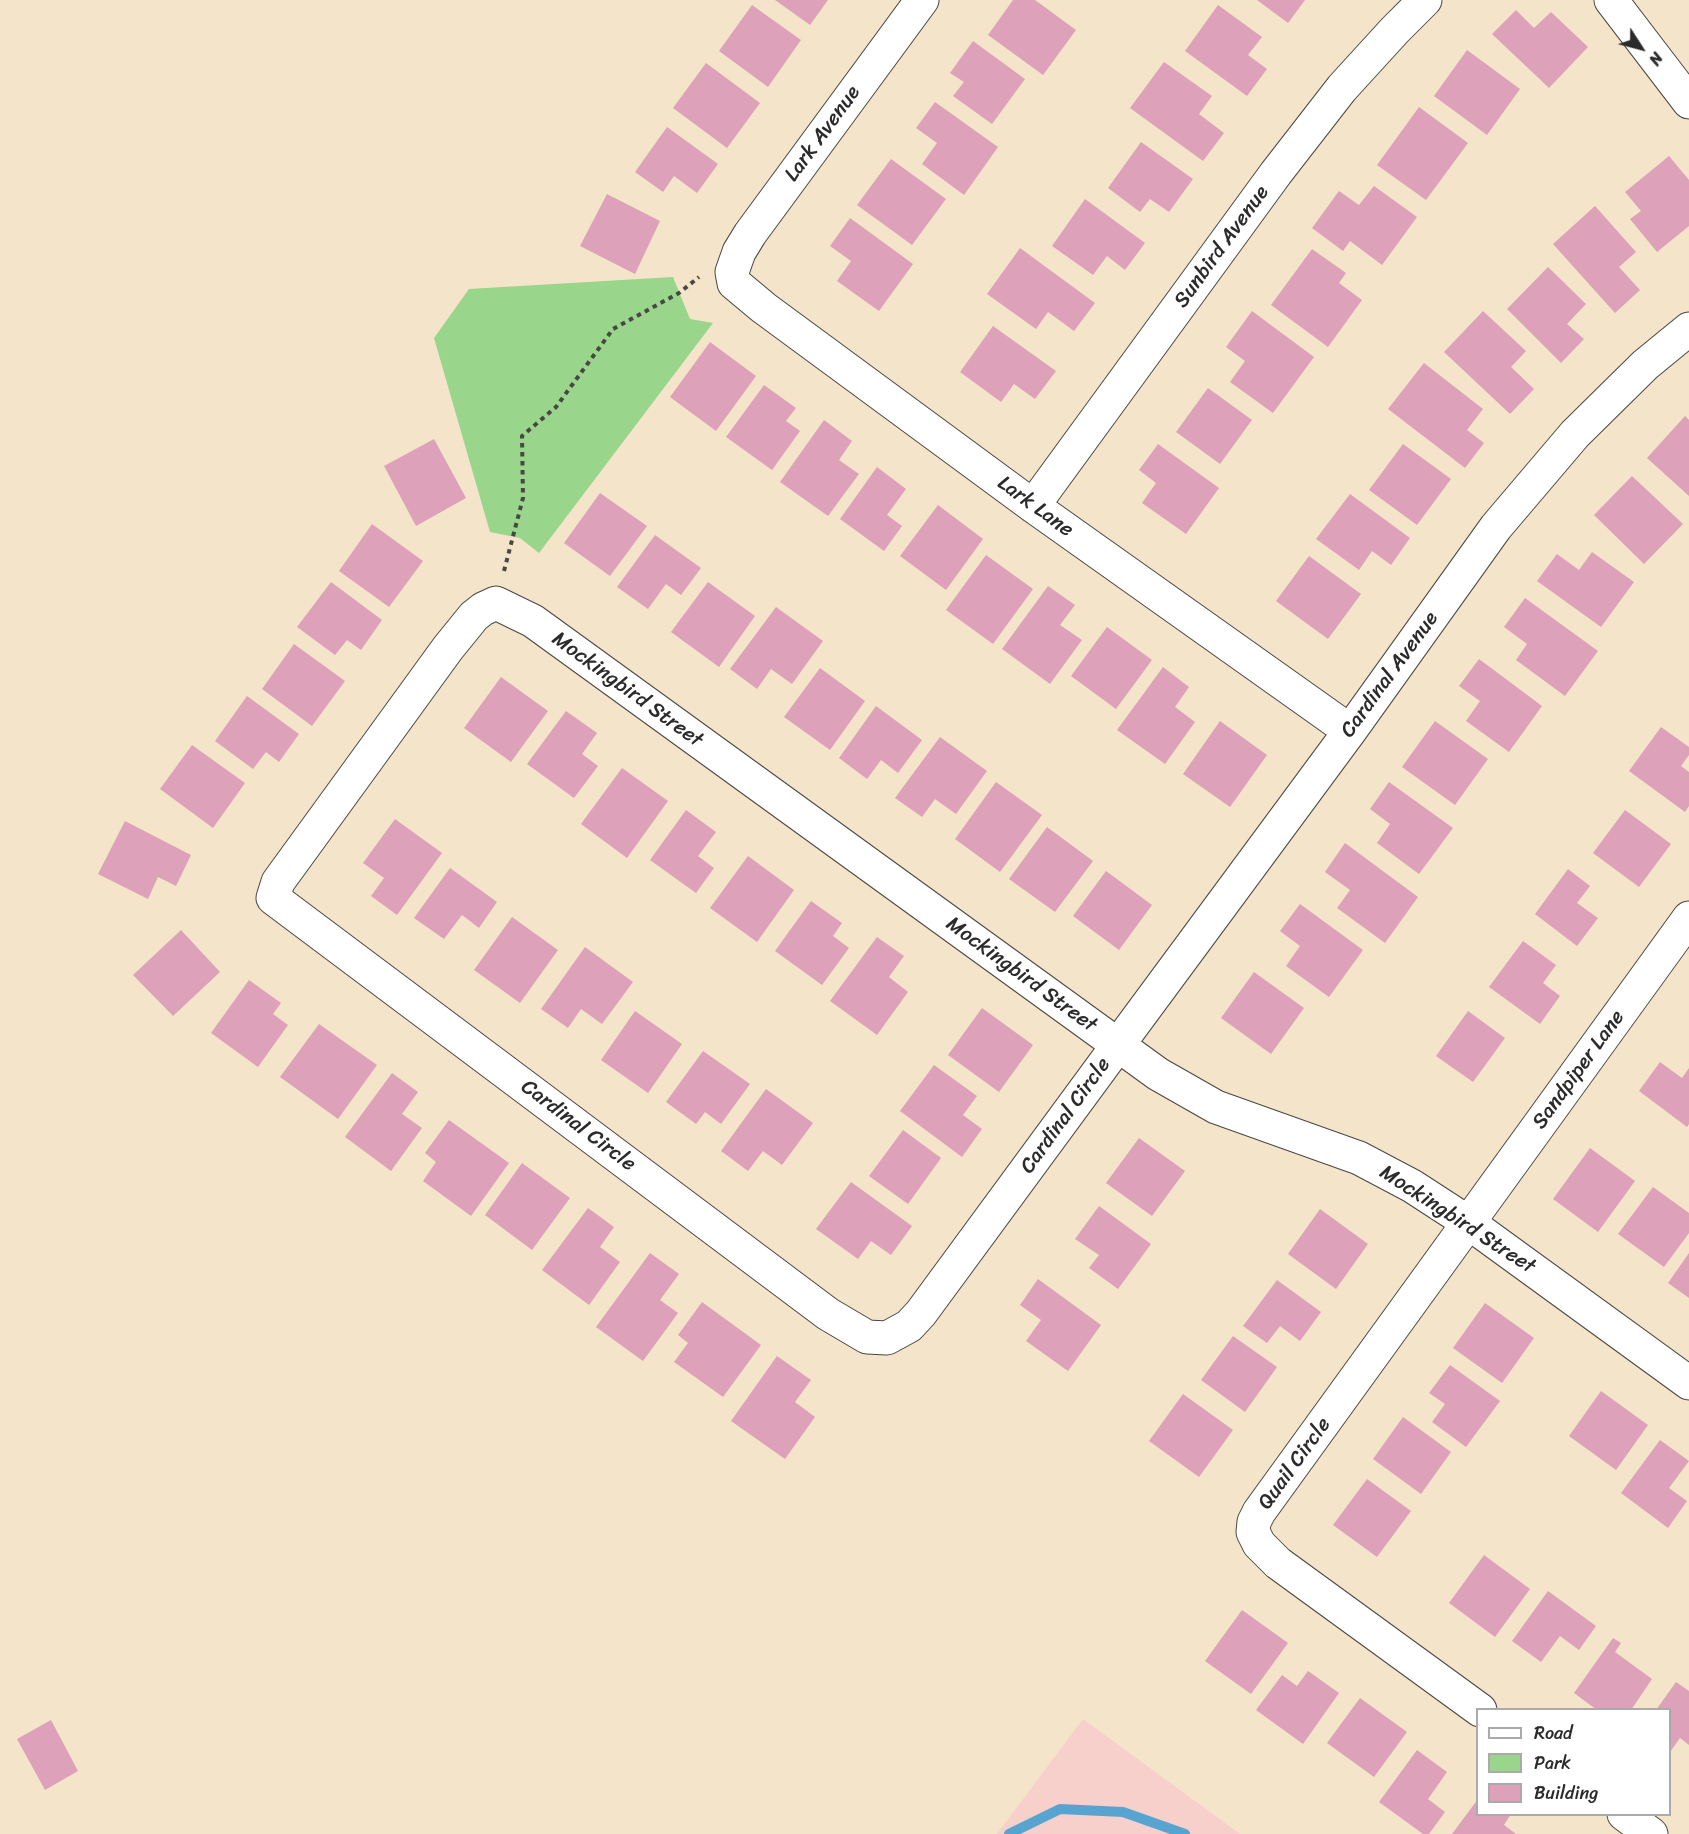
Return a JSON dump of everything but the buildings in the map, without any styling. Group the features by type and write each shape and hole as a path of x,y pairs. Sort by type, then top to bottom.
{"street":[{"name":"Lark Avenue","path":"721,269 739,252 922,0"},
{"name":"Sunbird Avenue","path":"1033,506 1276,173 1342,88 1425,0"},
{"path":"1611,0 1689,102"},
{"name":"Lark Lane","path":"721,269 764,308 1033,506 1350,731"},
{"name":"Cardinal Avenue","path":"1118,1045 1350,731 1496,527 1575,434 1645,365 1689,329"},
{"name":"Cardinal Circle","path":"496,603 474,616 448,648 278,882 273,898 828,1314 867,1337 888,1338 909,1326 1118,1045"},
{"name":"Mockingbird Street","path":"496,603 533,621 1158,1074 1216,1107 1359,1158 1412,1186 1469,1223 1689,1383"},
{"name":"Sandpiper Lane","path":"1469,1223 1689,918"},
{"name":"Quail Circle","path":"1469,1223 1259,1512 1254,1522 1253,1532 1259,1544 1278,1563 1476,1708"},
{"path":"1625,1816 1651,1834"}],"path":[{"path":"496,603 523,498 522,436 556,407 613,329 721,269"}],"shaded area":[{"path":"1083,1719 1240,1834 997,1834"}],"green space":[{"path":"673,277 690,319 713,323 539,553 520,538 490,532 434,338 469,289"}],"waterway":[{"path":"1009,1834 1060,1809 1123,1812 1185,1834"}]}
